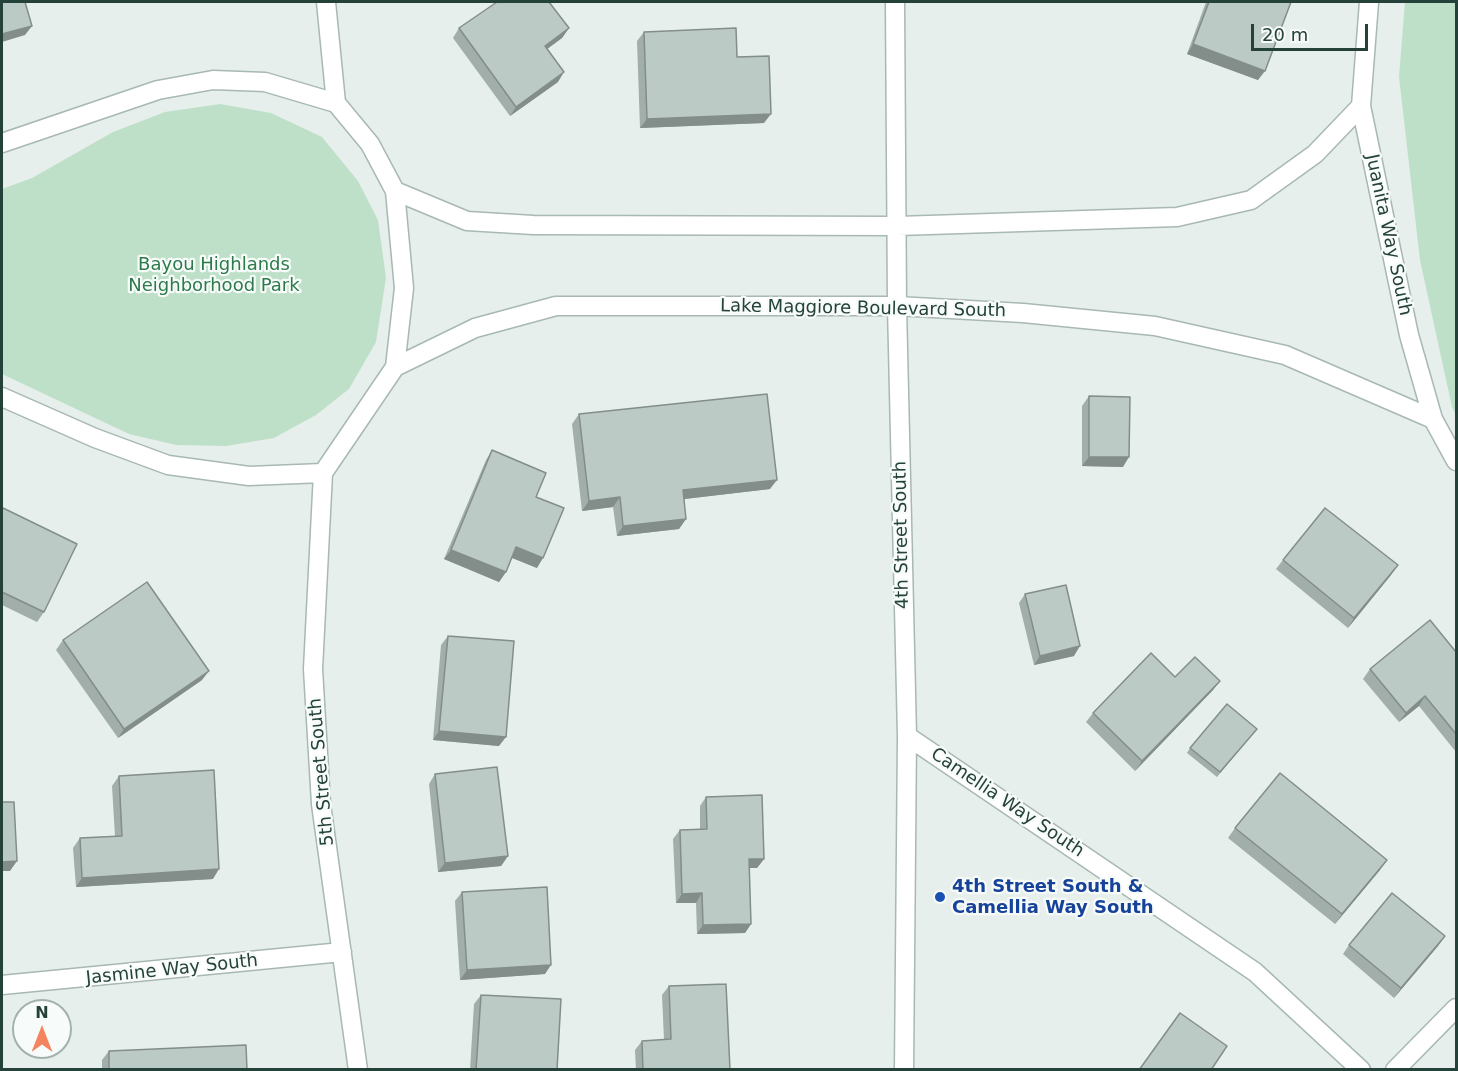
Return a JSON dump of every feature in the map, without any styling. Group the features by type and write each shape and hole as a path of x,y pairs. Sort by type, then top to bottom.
{"street":[{"path":"2,143 158,90 213,80 265,82 336,103 326,2"},
{"name":"4th Street South","path":"895,2 897,306 907,736 904,1070"},
{"name":"Juanita Way South","path":"1369,2 1360,106 1409,335 1433,419 1456,461"},
{"name":"Lake Maggiore Boulevard South","path":"323,473 395,367 404,288 395,191 370,144 336,103"},
{"path":"395,191 467,221 533,225 898,226 1178,217 1251,200 1315,154 1360,106"},
{"name":"Lake Maggiore Boulevard South","path":"395,367 475,328 556,306 897,306 1023,313 1155,326 1285,355 1433,419"},
{"path":"2,397 95,438 168,465 249,476 323,473"},
{"name":"5th Street South","path":"323,473 314,669 321,804 358,1070"},
{"name":"Camellia Way South","path":"907,736 1255,972 1361,1070"},
{"name":"Jasmine Way South","path":"2,985 342,952"},
{"path":"1395,1070 1456,1008"}],"green space":[{"path":"1405,2 1456,2 1456,415 1452,407 1420,260 1399,77"},
{"name":"Bayou Highlands Neighborhood Park","path":"220,104 271,113 322,137 358,181 378,220 386,278 376,342 349,389 316,415 274,438 226,446 176,445 129,434 2,374 2,189 32,178 113,132 165,112"}],"building":[{"path":"2,2 25,2 32,26 2,34"},
{"path":"497,2 549,2 569,28 545,46 564,72 516,107 459,28"},
{"path":"1209,2 1291,2 1265,71 1193,44"},
{"path":"736,28 737,57 769,56 771,114 647,119 644,32"},
{"path":"767,394 777,480 683,490 686,519 623,526 620,497 589,501 579,414"},
{"path":"1089,396 1130,397 1129,457 1089,457"},
{"path":"492,450 546,473 536,497 564,508 543,558 516,547 506,572 451,550"},
{"path":"3,508 77,544 44,612 2,592"},
{"path":"1325,508 1398,565 1354,618 1283,560"},
{"path":"147,582 209,671 124,729 63,640"},
{"path":"1066,585 1080,646 1040,656 1025,594"},
{"path":"1430,620 1456,652 1456,734 1425,696 1406,713 1370,669"},
{"path":"448,636 514,641 506,737 439,731"},
{"path":"1151,653 1175,677 1195,657 1220,681 1142,761 1093,713"},
{"path":"1227,704 1257,729 1220,772 1190,748"},
{"path":"497,767 508,856 445,863 435,774"},
{"path":"214,770 219,869 82,878 80,838 122,836 119,776"},
{"path":"1280,773 1387,860 1342,914 1235,828"},
{"path":"762,795 764,859 749,859 751,924 703,925 702,893 682,894 680,830 707,829 706,797"},
{"path":"2,802 14,802 17,861 2,862"},
{"path":"547,887 551,965 467,970 462,892"},
{"path":"1392,893 1445,936 1401,988 1349,945"},
{"path":"726,984 730,1070 643,1070 642,1041 671,1039 669,986"},
{"path":"481,995 561,999 557,1070 476,1070"},
{"path":"1180,1013 1227,1046 1211,1070 1139,1070"},
{"path":"246,1045 247,1070 109,1070 109,1051"}],"place":[{"name":"4th Street South & Camellia Way South","path":"940,897"}]}
